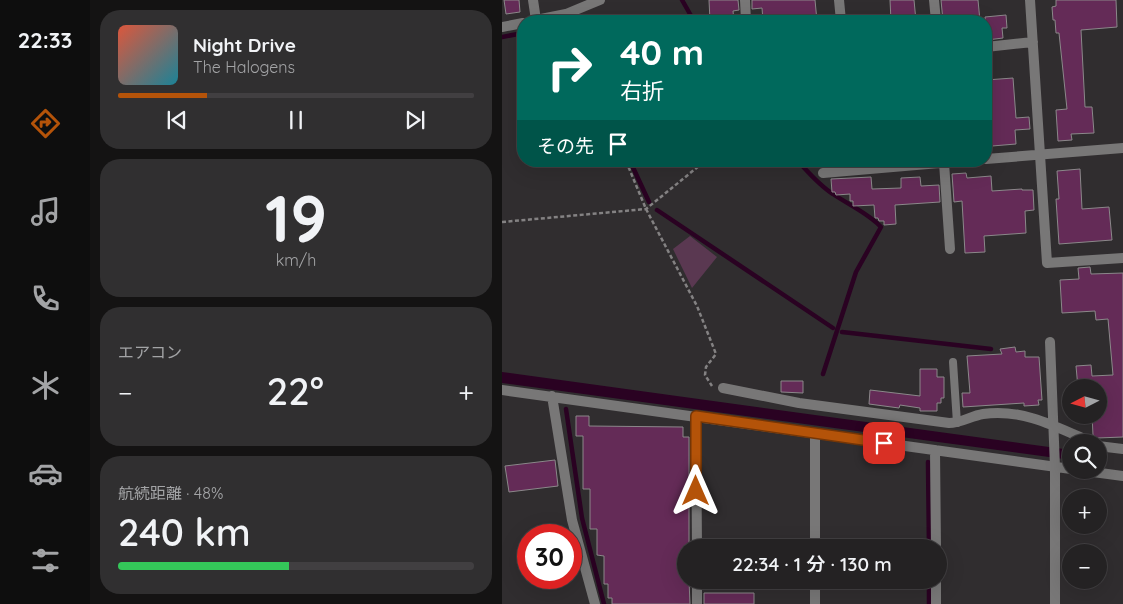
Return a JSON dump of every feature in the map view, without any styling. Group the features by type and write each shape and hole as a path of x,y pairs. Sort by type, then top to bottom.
{"street":[{"path":"533,0 533,15"},
{"path":"561,15 600,0"},
{"path":"744,0 745,15"},
{"path":"839,0 840,15"},
{"path":"934,0 935,15"},
{"path":"1030,0 1047,263 1122,258"},
{"path":"502,28 517,24"},
{"path":"992,45 1032,42"},
{"path":"992,159 1122,148"},
{"path":"822,173 895,167"},
{"path":"944,167 950,250"},
{"path":"1050,342 1055,464 1055,604"},
{"path":"723,388 799,403 957,423 982,414 1010,413 1034,418 1074,434"},
{"path":"502,390 1062,466"},
{"path":"552,396 572,520 595,604"},
{"path":"696,416 697,539"},
{"path":"815,433 815,539"},
{"path":"1107,447 1122,449"},
{"path":"935,450 936,539"},
{"path":"1107,474 1122,476"},
{"path":"697,589 697,604"},
{"path":"815,589 815,604"},
{"path":"936,589 936,604"}],"lane":[{"path":"952,362 957,423"}],"path":[{"path":"628,167 646,209 697,306 716,354 706,367 705,375 712,386 723,388"},
{"path":"502,222 646,209 697,167"}],"shaded area":[{"path":"690,236 717,257 692,288 673,249"},
{"path":"502,372 1062,449 1062,459 502,383"}],"building":[{"path":"504,0 519,0 520,12 506,14"},
{"path":"709,0 738,0 739,10 733,11 733,15 710,15"},
{"path":"752,0 815,0 816,15 763,15 762,8 752,9"},
{"path":"890,0 914,0 915,15 891,15"},
{"path":"941,0 978,0 979,15 942,15"},
{"path":"1056,0 1116,0 1117,27 1081,30 1085,107 1092,107 1094,133 1071,134 1072,140 1058,141 1056,110 1067,109 1059,33 1056,33 1055,20 1053,20 1052,7 1056,6"},
{"path":"1006,15 1007,28 1002,28 1003,38 992,39 992,16"},
{"path":"1013,78 1016,118 1029,117 1030,129 1015,130 1016,144 992,146 992,80"},
{"path":"1080,169 1082,209 1109,207 1112,240 1059,244 1056,199 1059,199 1057,171"},
{"path":"966,173 967,178 991,176 992,191 1033,190 1034,210 1025,211 1026,233 984,236 985,252 965,253 962,201 954,202 952,174"},
{"path":"871,177 872,189 901,188 901,178 920,177 921,186 939,185 940,202 895,205 896,224 884,225 884,221 879,221 878,218 875,218 874,205 853,206 853,201 850,201 850,194 836,195 835,192 832,192 831,179"},
{"path":"1090,267 1091,274 1123,273 1123,437 1107,438 1107,434 1093,434 1092,424 1107,424 1107,379 1077,379 1076,366 1091,365 1092,376 1113,375 1108,319 1096,320 1095,311 1062,313 1060,280 1079,279 1078,268"},
{"path":"1015,347 1016,352 1025,351 1025,357 1039,357 1042,400 1038,400 1039,405 1024,406 1024,403 963,407 962,393 970,393 967,356 1002,354 1000,349"},
{"path":"920,369 937,369 937,377 944,377 944,398 941,398 941,403 937,403 937,411 920,411 920,408 900,405 899,408 869,404 870,390 920,396"},
{"path":"781,381 803,381 803,393 781,392"},
{"path":"576,416 589,416 589,426 683,427 683,437 689,437 689,539 677,539 677,589 689,589 690,604 612,604 612,598 608,598 608,584 604,584 604,556 597,555 597,529 590,529 590,489 583,489 583,436 576,436"},
{"path":"555,460 558,486 509,492 505,466"},
{"path":"704,593 754,593 754,604 704,604"}],"waterway":[{"path":"682,0 691,15"},
{"path":"502,37 517,34"},
{"path":"633,167 649,202"},
{"path":"803,167 823,187 864,213 881,227 856,272 823,374"},
{"path":"657,210 833,328"},
{"path":"842,332 991,349"},
{"path":"566,409 582,518 604,604"},
{"path":"928,462 929,539"},
{"path":"929,589 929,604"}],"route":[{"path":"696,491 696,416 884,443"}]}
